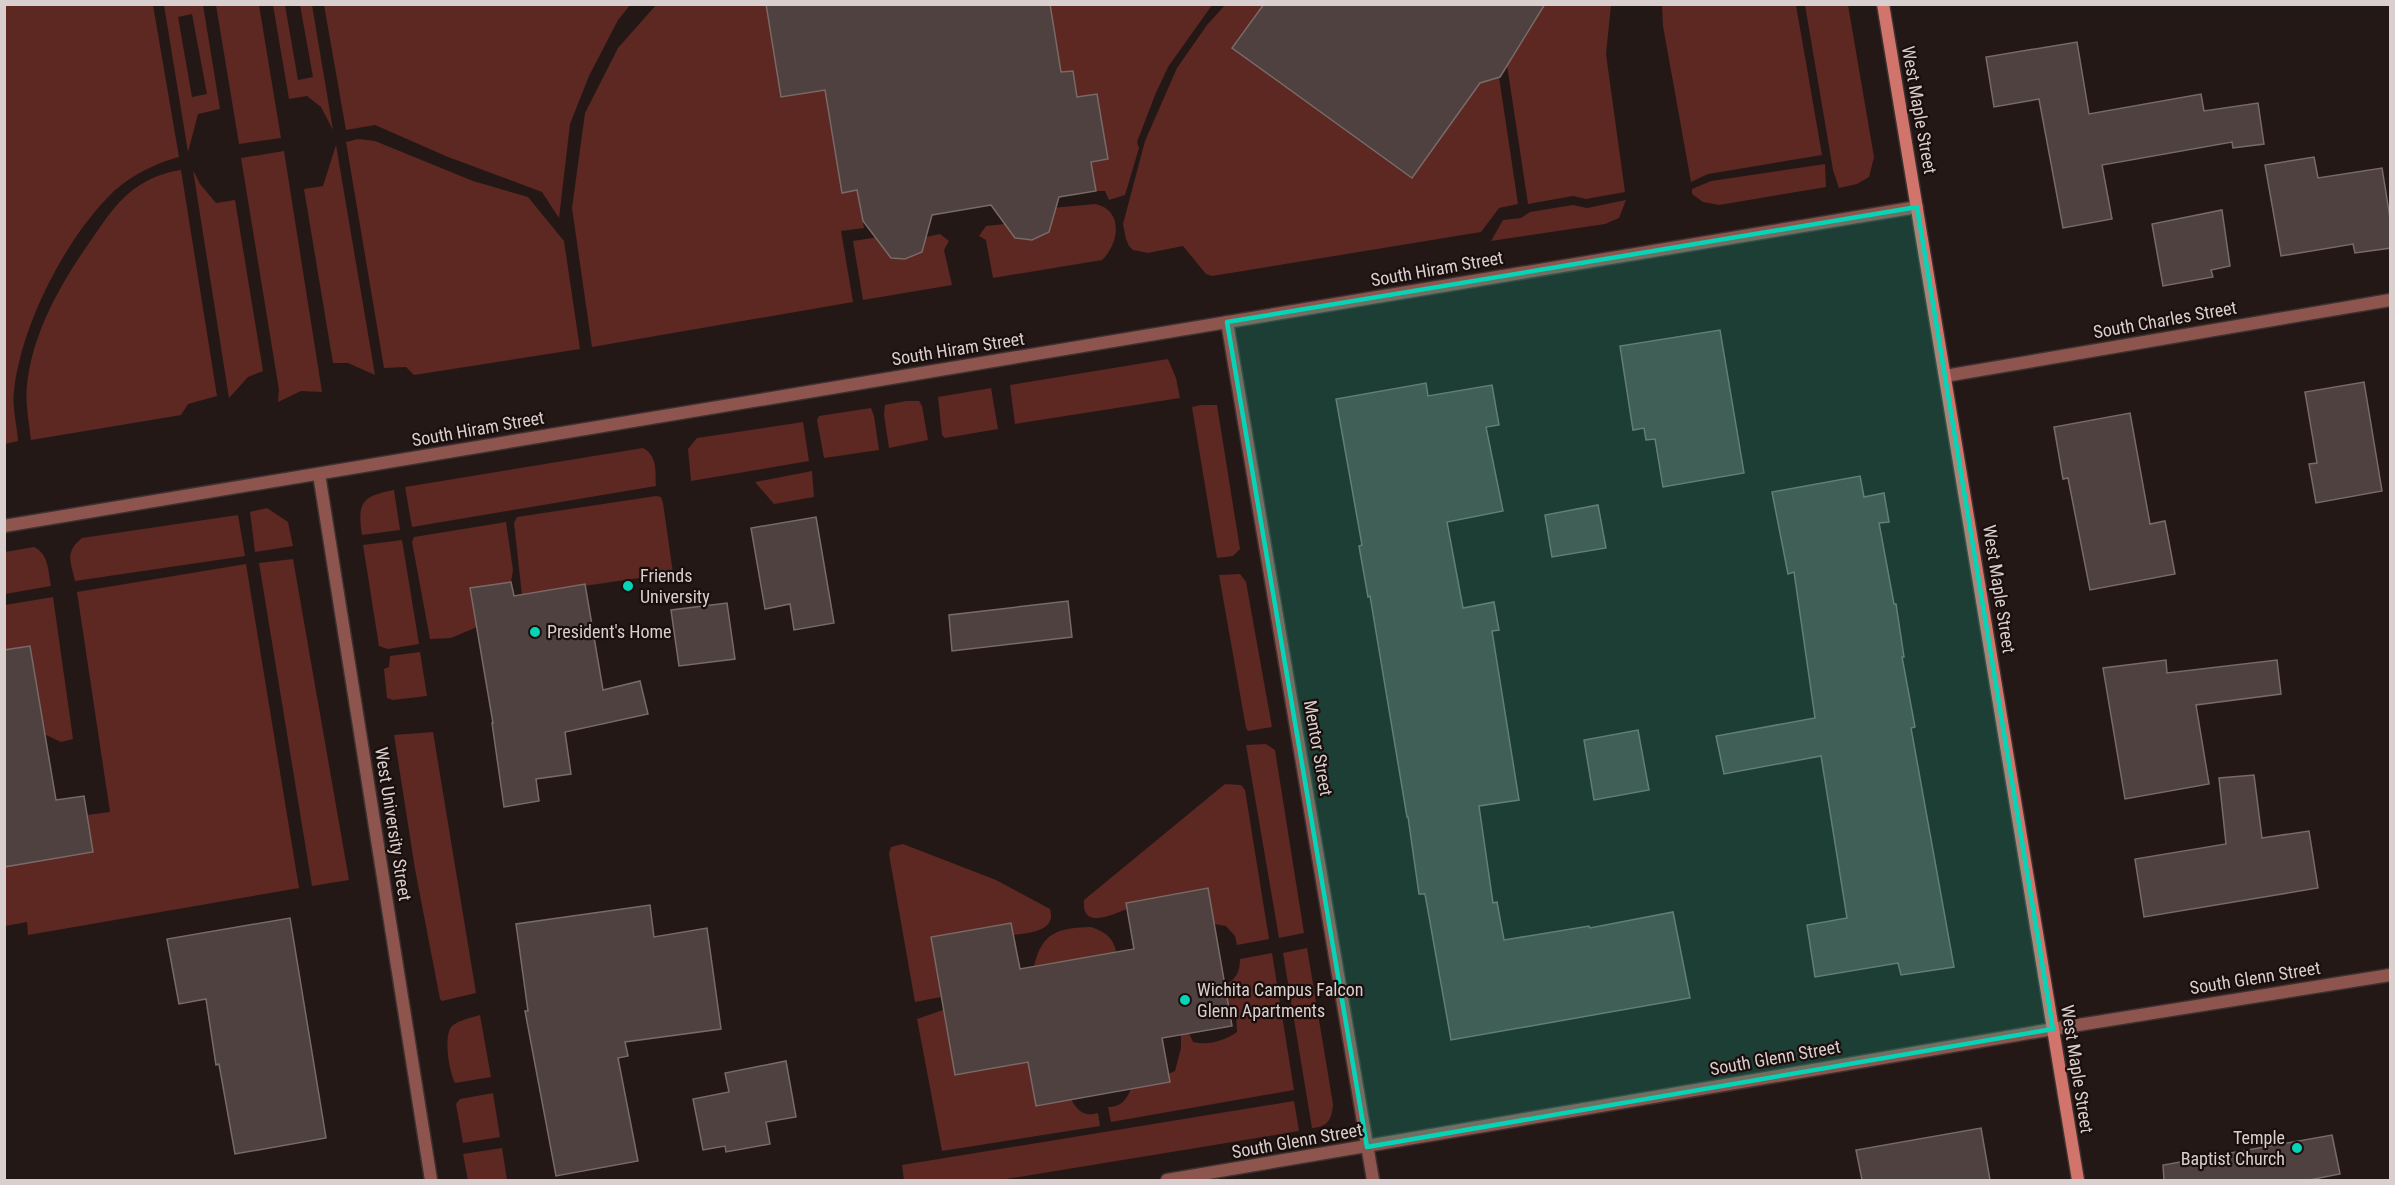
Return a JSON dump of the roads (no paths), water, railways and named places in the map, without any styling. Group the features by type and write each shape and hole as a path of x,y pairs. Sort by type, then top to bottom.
{"street":[{"name":"West Maple Street","path":"1883,4 2078,1180"},
{"name":"South Hiram Street","path":"4,526 1917,207"},
{"name":"South Charles Street","path":"1945,376 2391,300"},
{"name":"Mentor Street","path":"1227,322 1373,1180"},
{"name":"West University Street","path":"320,474 431,1180"},
{"name":"South Glenn Street","path":"1167,1180 2053,1029 2391,975"}],"place":[{"name":"Friends University","path":"628,586"},
{"name":"President's Home","path":"535,632"},
{"name":"Wichita Campus Falcon Glenn Apartments","path":"1185,1000"},
{"name":"Temple Baptist Church","path":"2297,1148"}]}
